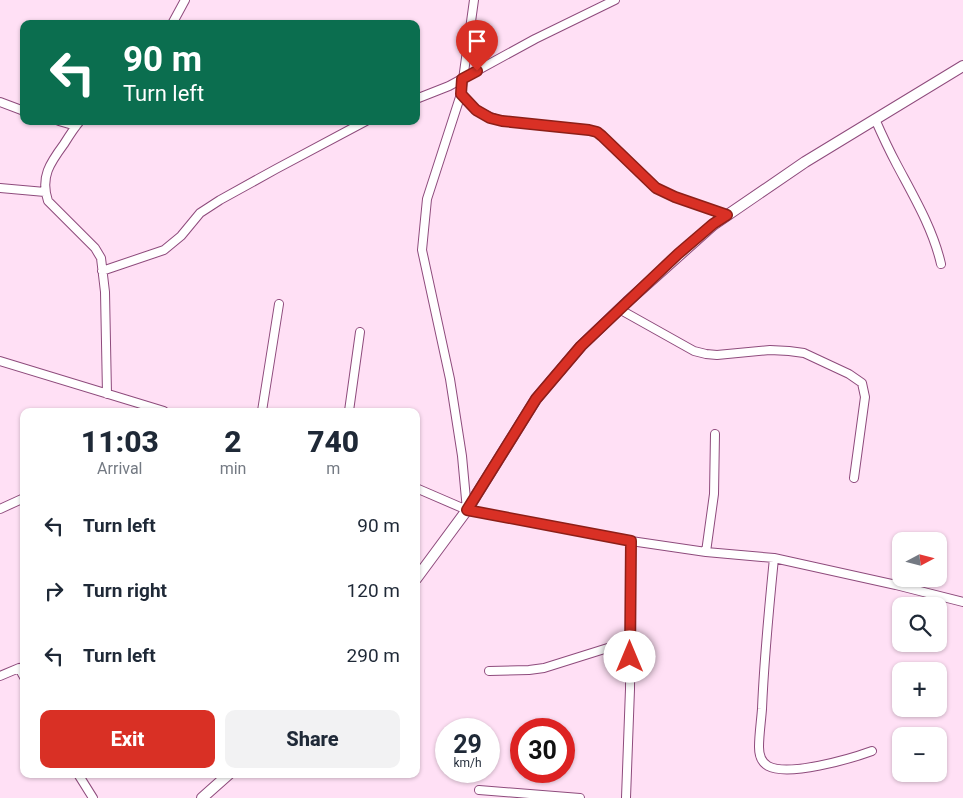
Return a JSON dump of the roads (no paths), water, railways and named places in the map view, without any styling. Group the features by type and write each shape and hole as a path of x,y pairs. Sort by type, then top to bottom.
{"street":[{"path":"467,510 462,456 450,379 422,250 427,199 461,94 474,0"},
{"path":"420,97 449,86 535,39 615,0"},
{"path":"174,20 182,1"},
{"path":"420,574 467,510 536,399 581,346 678,254 713,224 805,162 963,66"},
{"path":"461,94 476,110 490,118 597,132 656,188 675,197 727,215"},
{"path":"0,102 20,110"},
{"path":"875,120 923,215 937,247 941,264"},
{"path":"77,125 51,161 46,176 45,192 48,202 95,248 100,258 105,292 107,394"},
{"path":"102,271 164,250 181,236 200,213 220,200 358,125"},
{"path":"0,188 45,192"},
{"path":"262,408 279,304"},
{"path":"620,309 694,351 706,354 770,350 789,351 804,354 849,374 862,383 865,397 854,478"},
{"path":"350,408 360,332"},
{"path":"0,362 154,408"},
{"path":"706,552 714,494 715,434"},
{"path":"420,490 467,510 631,541 706,552 774,558 963,602"},
{"path":"0,509 20,500"},
{"path":"626,798 630,689 631,541"},
{"path":"774,558 759,748 761,760 768,766 781,771 820,766 872,751"},
{"path":"489,671 544,668 630,641"},
{"path":"0,676 20,667"},
{"path":"81,778 94,798"},
{"path":"202,798 224,778"},
{"path":"479,790 580,798"}]}
